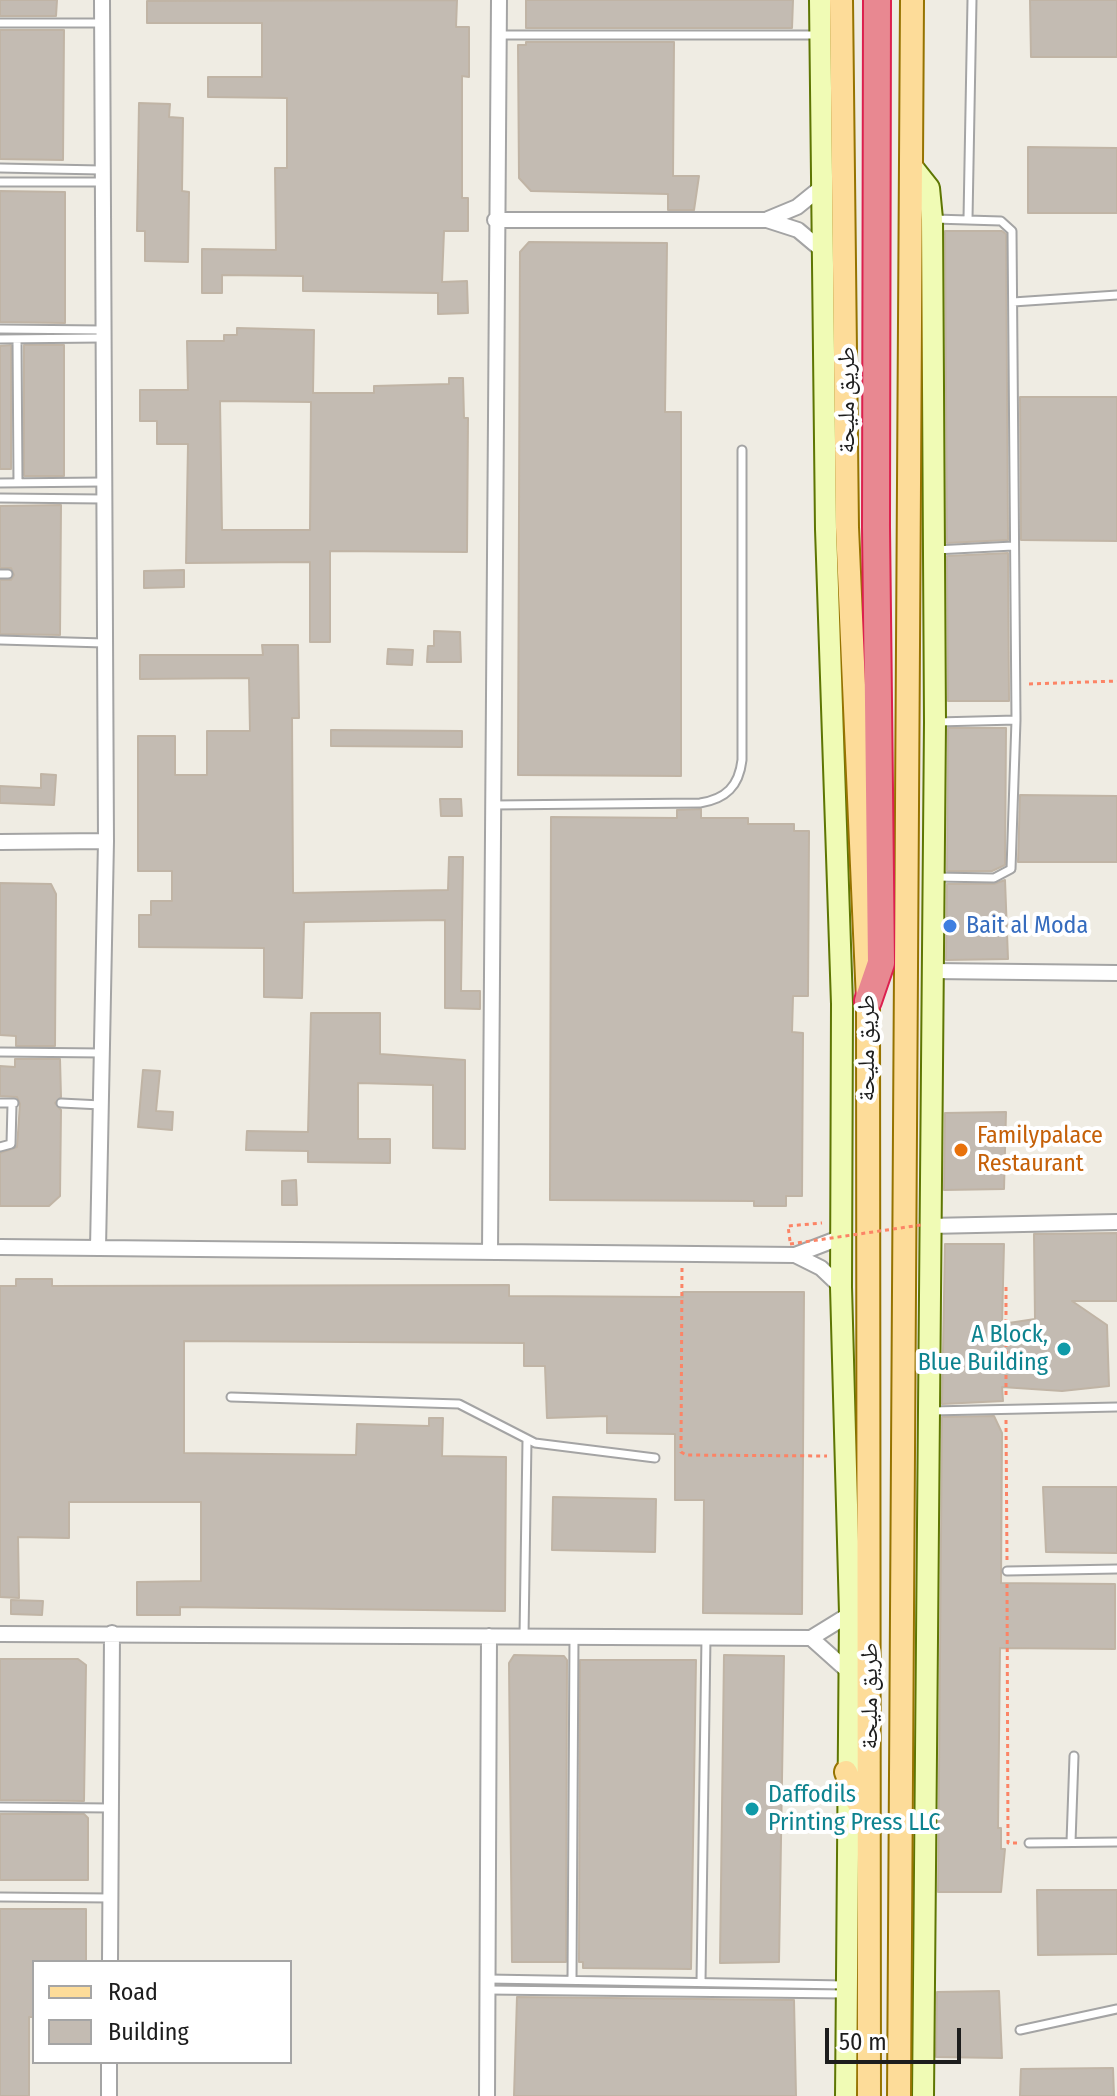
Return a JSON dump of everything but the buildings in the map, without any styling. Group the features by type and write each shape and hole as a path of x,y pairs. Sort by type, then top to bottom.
{"highway":[{"path":"868,1001 881,963 876,527 877,0"}],"main road":[{"name":"طريق مليحة","path":"841,0 847,527 868,1001 869,2096"},
{"name":"طريق مليحة","path":"899,2096 912,0"},
{"path":"846,1772 856,1799 871,1823"}],"street":[{"path":"98,1248 106,841 102,0"},
{"path":"490,1252 495,220 499,0"},
{"path":"820,0 826,544 842,1004 841,1287 850,1614 846,1772 846,2096"},
{"path":"910,164 929,188 932,219 935,722 925,1226 929,1412 923,2096"},
{"path":"767,220 797,207 823,186"},
{"path":"495,220 767,220 798,230 823,251"},
{"path":"0,842 106,841"},
{"path":"932,971 1117,973"},
{"path":"925,1226 1117,1222"},
{"path":"0,1247 682,1252 792,1249 842,1229"},
{"path":"792,1249 821,1268 841,1287"},
{"path":"0,1634 811,1638 850,1614"},
{"path":"110,1960 112,1633"},
{"path":"487,2096 489,1636"},
{"path":"811,1638 849,1672"},
{"path":"109,2064 109,2096"}],"lane":[{"path":"968,219 972,0"},
{"path":"0,23 102,23"},
{"path":"498,35 820,35"},
{"path":"0,168 101,176"},
{"path":"0,182 101,176"},
{"path":"932,219 1001,221 1012,231 1016,720 1011,869 1001,877 933,876"},
{"path":"1013,302 1117,295"},
{"path":"0,329 102,334"},
{"path":"0,339 102,334"},
{"path":"17,339 18,483"},
{"path":"494,805 700,803 717,800 731,790 740,776 742,760 742,450"},
{"path":"0,483 103,482"},
{"path":"0,498 103,499"},
{"path":"934,550 1013,546"},
{"path":"0,640 104,643"},
{"path":"935,722 1016,720"},
{"path":"0,1052 102,1053"},
{"path":"0,1103 13,1104 11,1144 0,1147"},
{"path":"61,1103 101,1105"},
{"path":"231,1397 459,1404 527,1440 655,1458"},
{"path":"929,1412 1117,1407"},
{"path":"524,1636 527,1440"},
{"path":"1007,1571 1117,1569"},
{"path":"572,1980 574,1637"},
{"path":"701,1982 706,1637"},
{"path":"1071,1842 1074,1756"},
{"path":"0,1807 111,1808"},
{"path":"1029,1843 1117,1842"},
{"path":"0,1897 110,1898"},
{"path":"488,1985 572,1980 701,1982 846,1990"},
{"path":"488,1985 846,1990"},
{"path":"1020,2030 1117,2009"}],"path":[{"path":"1015,684 1117,681"},
{"path":"842,1229 788,1226 792,1249 925,1226"},
{"path":"682,1252 681,1452 686,1455 845,1456"}],"place":[{"name":"Bait al Moda","path":"950,926"},
{"name":"Familypalace Restaurant","path":"961,1150"},
{"name":"A Block, Blue Building","path":"1064,1349"},
{"name":"Daffodils Printing Press LLC","path":"752,1809"}]}
